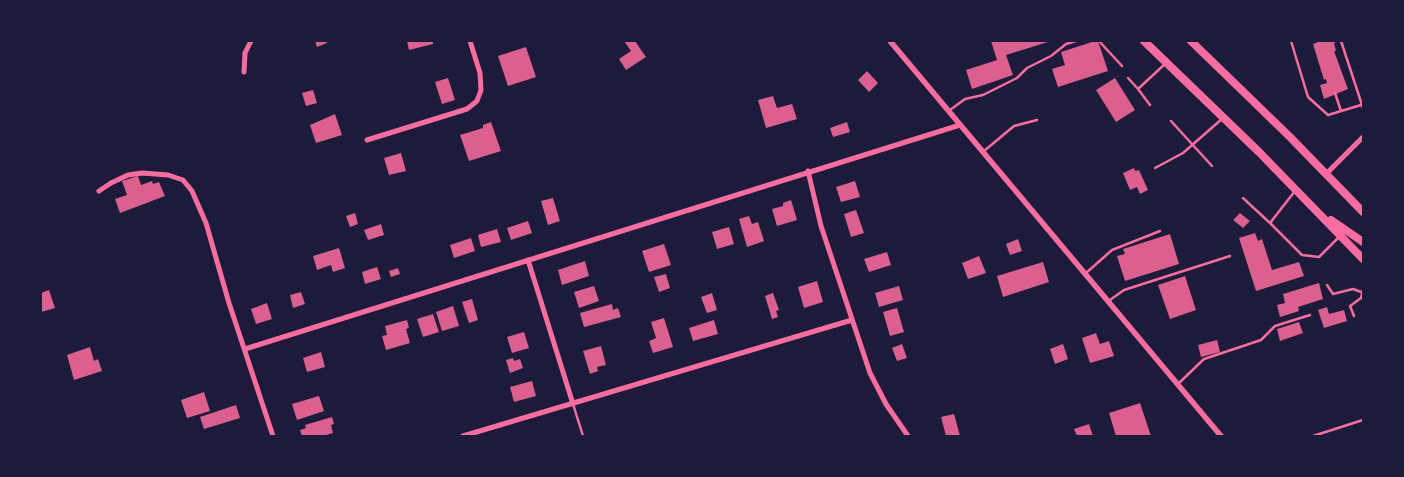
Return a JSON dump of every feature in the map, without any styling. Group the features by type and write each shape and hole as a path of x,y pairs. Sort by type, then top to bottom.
{"highway":[{"path":"1144,41 1224,117 1363,259"},
{"path":"1191,41 1363,212"},
{"path":"1317,210 1363,242"}],"street":[{"path":"244,72 245,53 251,41"},
{"path":"367,140 467,109 477,101 481,90 480,73 470,41"},
{"path":"890,41 1221,436"},
{"path":"246,349 808,171 960,125"},
{"path":"1326,174 1363,137"},
{"path":"808,171 822,226 870,372 886,404 908,436"},
{"path":"99,191 111,182 128,175 142,173 168,175 183,180 192,191 206,223 229,304 246,349 273,436"},
{"path":"528,260 573,404"},
{"path":"463,436 852,320"}],"lane":[{"path":"949,111 965,99 983,95 1017,78 1027,68 1051,56 1066,44 1076,41"},
{"path":"1099,41 1122,66"},
{"path":"1291,41 1308,97 1328,115 1362,106 1341,41"},
{"path":"1138,89 1158,73 1167,62"},
{"path":"1128,78 1150,105"},
{"path":"1335,93 1341,111"},
{"path":"1155,168 1193,144 1224,117"},
{"path":"983,152 1014,126 1037,120"},
{"path":"1171,121 1212,166"},
{"path":"1270,223 1296,189"},
{"path":"1243,198 1302,255 1320,256 1341,235"},
{"path":"1085,274 1112,250 1160,231"},
{"path":"1108,301 1124,290 1230,256"},
{"path":"1327,285 1333,294 1353,289 1362,291 1361,298 1350,306 1354,316"},
{"path":"1178,384 1204,359 1261,340 1275,326 1310,315"},
{"path":"573,404 583,436"},
{"path":"1313,436 1363,420"}],"building":[{"path":"315,41 326,41 327,43 317,47"},
{"path":"407,41 433,41 433,44 409,50"},
{"path":"624,41 635,41 646,57 626,70 619,59 631,51"},
{"path":"991,41 1048,42 1006,55 1013,75 972,89 966,70 997,60"},
{"path":"1098,41 1108,71 1058,87 1052,69 1065,65 1061,52"},
{"path":"1321,41 1338,41 1334,43 1336,51 1334,51 1348,89 1324,99 1320,85 1327,83 1326,79 1324,80 1313,44"},
{"path":"526,47 536,77 508,86 498,56"},
{"path":"867,71 878,83 869,92 858,80"},
{"path":"448,78 455,100 442,104 435,82"},
{"path":"1115,78 1135,110 1116,122 1096,90"},
{"path":"313,90 317,103 306,106 302,93"},
{"path":"773,96 777,108 792,104 797,119 766,128 758,100"},
{"path":"335,114 342,135 316,143 310,125"},
{"path":"491,122 501,151 469,161 460,135 483,128 483,125"},
{"path":"847,122 850,132 833,137 830,128"},
{"path":"401,153 406,171 389,175 384,158"},
{"path":"1134,168 1135,171 1139,170 1148,190 1140,194 1137,187 1130,190 1123,173"},
{"path":"138,176 141,185 152,181 153,184 159,182 165,196 120,213 115,199 127,195 122,181"},
{"path":"855,181 860,197 841,202 836,187"},
{"path":"553,198 560,221 548,225 541,201"},
{"path":"791,200 797,220 777,226 772,209 783,206 783,203"},
{"path":"856,210 864,233 851,237 844,214"},
{"path":"355,213 358,224 350,227 346,216"},
{"path":"1240,213 1250,221 1243,228 1233,220"},
{"path":"749,216 752,224 758,222 764,241 747,247 739,219"},
{"path":"528,221 532,233 511,240 507,228"},
{"path":"381,224 384,235 368,240 364,230"},
{"path":"729,227 734,244 717,249 712,232"},
{"path":"497,229 501,242 481,247 478,235"},
{"path":"1255,233 1258,241 1262,239 1272,270 1299,262 1304,276 1256,291 1239,238"},
{"path":"1170,234 1179,264 1125,281 1117,256 1125,254 1123,249"},
{"path":"471,238 475,251 454,258 450,245"},
{"path":"1018,239 1022,251 1010,255 1006,244"},
{"path":"664,244 671,265 649,272 642,251"},
{"path":"339,248 345,268 333,272 331,265 317,270 313,256"},
{"path":"887,252 891,265 869,272 864,259"},
{"path":"979,256 986,273 968,279 962,263"},
{"path":"585,261 589,276 562,285 558,270"},
{"path":"1043,262 1049,282 1003,297 997,276"},
{"path":"377,267 381,279 365,284 362,272"},
{"path":"398,268 400,274 391,277 389,271"},
{"path":"666,274 670,288 659,292 654,277"},
{"path":"1185,276 1196,310 1170,319 1158,285"},
{"path":"817,281 823,302 804,308 798,287"},
{"path":"1319,283 1323,299 1298,307 1299,311 1280,317 1277,305 1285,303 1283,294"},
{"path":"594,286 599,301 579,308 574,292"},
{"path":"899,286 903,300 879,307 875,293"},
{"path":"49,290 55,308 41,312 41,293"},
{"path":"301,292 305,304 293,308 290,295"},
{"path":"712,293 717,310 707,313 701,297"},
{"path":"773,293 779,310 776,311 778,317 772,319 765,296"},
{"path":"472,299 478,320 469,323 462,302"},
{"path":"267,303 272,319 256,324 251,309"},
{"path":"612,304 613,310 618,308 621,317 584,327 580,313"},
{"path":"453,306 459,326 442,331 436,312"},
{"path":"1327,307 1329,314 1344,310 1347,321 1324,328 1318,310"},
{"path":"897,308 904,332 890,336 883,312"},
{"path":"433,314 439,332 423,337 417,319"},
{"path":"664,318 673,347 653,353 649,341 656,338 651,322"},
{"path":"407,320 409,328 406,329 410,343 386,350 382,336 387,335 385,326"},
{"path":"714,320 718,334 693,341 689,328"},
{"path":"1299,322 1303,333 1280,341 1277,329"},
{"path":"524,332 529,348 512,353 507,337"},
{"path":"1096,333 1100,344 1109,341 1114,356 1090,363 1082,338"},
{"path":"1217,340 1220,352 1201,357 1198,345"},
{"path":"902,344 907,358 897,361 892,348"},
{"path":"1063,344 1068,359 1055,364 1050,349"},
{"path":"601,346 606,365 597,367 598,371 590,374 583,351"},
{"path":"90,347 94,361 98,359 102,371 74,380 67,355"},
{"path":"321,352 325,367 307,372 303,358"},
{"path":"513,358 514,361 520,359 523,368 510,373 506,360"},
{"path":"532,381 536,396 514,402 510,387"},
{"path":"204,392 210,411 187,418 181,400"},
{"path":"319,396 324,411 297,420 292,404"},
{"path":"1140,403 1151,436 1116,436 1109,413"},
{"path":"236,405 240,418 204,429 200,417"},
{"path":"954,414 960,436 946,436 941,417"},
{"path":"332,417 334,424 331,425 333,433 323,436 302,436 300,430 306,428 305,425"},
{"path":"1089,424 1093,436 1077,436 1074,429"}]}
